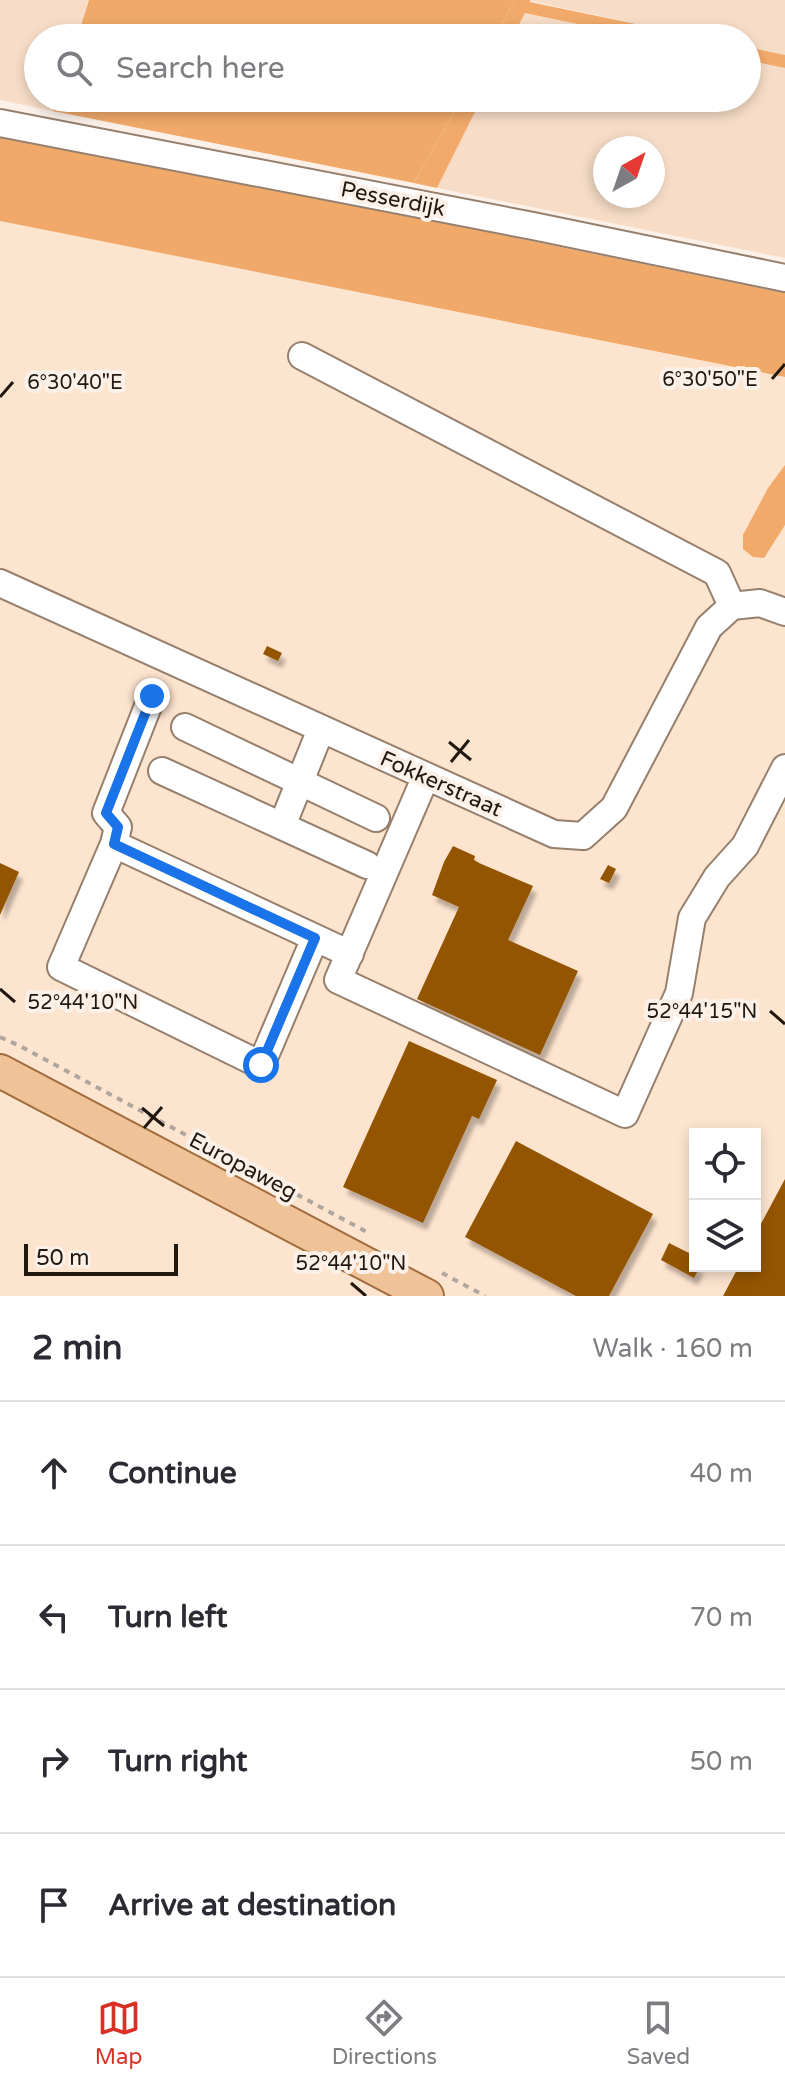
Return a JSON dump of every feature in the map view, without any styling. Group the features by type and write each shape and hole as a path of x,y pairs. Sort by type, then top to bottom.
{"main road":[{"name":"Europaweg","path":"0,1071 415,1286"}],"street":[{"name":"Pesserdijk","path":"0,123 785,278"},
{"path":"302,356 717,573 732,606 760,603 785,612"},
{"name":"Fokkerstraat","path":"0,583 554,834 583,836 614,808 709,627 732,606"},
{"path":"152,696 106,813 118,827 114,844 61,967 261,1065 315,938"},
{"path":"185,727 376,818"},
{"path":"282,826 321,729"},
{"path":"426,776 338,980 625,1114 679,993 692,918 717,877 745,846 785,768"},
{"path":"162,771 367,865"},
{"path":"114,844 350,954"}],"path":[{"name":"Europaweg","path":"0,1037 376,1237"},
{"path":"415,1286 485,1296"}],"shaded area":[{"path":"0,0 89,0 81,24 24,24 24,105 0,100"},
{"path":"89,0 515,0 502,24 81,24"},
{"path":"515,0 530,0 636,24 578,24 525,13 519,24 502,24"},
{"path":"785,0 785,55 761,50 761,24 638,24 530,1"},
{"path":"525,12 580,24 519,24"},
{"path":"761,50 785,55 785,68 761,63"},
{"path":"761,63 785,68 785,258 437,188 475,112 761,112"},
{"path":"58,112 454,112 414,183"},
{"path":"454,112 475,112 437,188 414,183"},
{"path":"0,132 785,293 785,377 0,221"},
{"path":"0,221 785,377 785,1296 0,1296"},
{"path":"785,465 785,525 764,558 753,557 743,549 743,535 768,488"}],"building":[{"path":"267,646 282,653 278,661 263,654"},
{"path":"453,846 475,856 474,860 479,863 533,886 508,940 578,971 540,1055 417,999 459,907 432,895"},
{"path":"0,863 19,872 0,915"},
{"path":"608,865 616,869 609,883 600,879"},
{"path":"409,1041 497,1080 479,1119 472,1116 423,1223 343,1187"},
{"path":"516,1141 653,1214 609,1296 576,1296 465,1237"},
{"path":"785,1179 785,1296 723,1296 736,1272 761,1272 761,1224"},
{"path":"669,1243 689,1253 689,1272 697,1272 694,1278 661,1260"}],"route":[{"path":"152,696 106,813 118,827 114,844 315,938 261,1065"}]}
